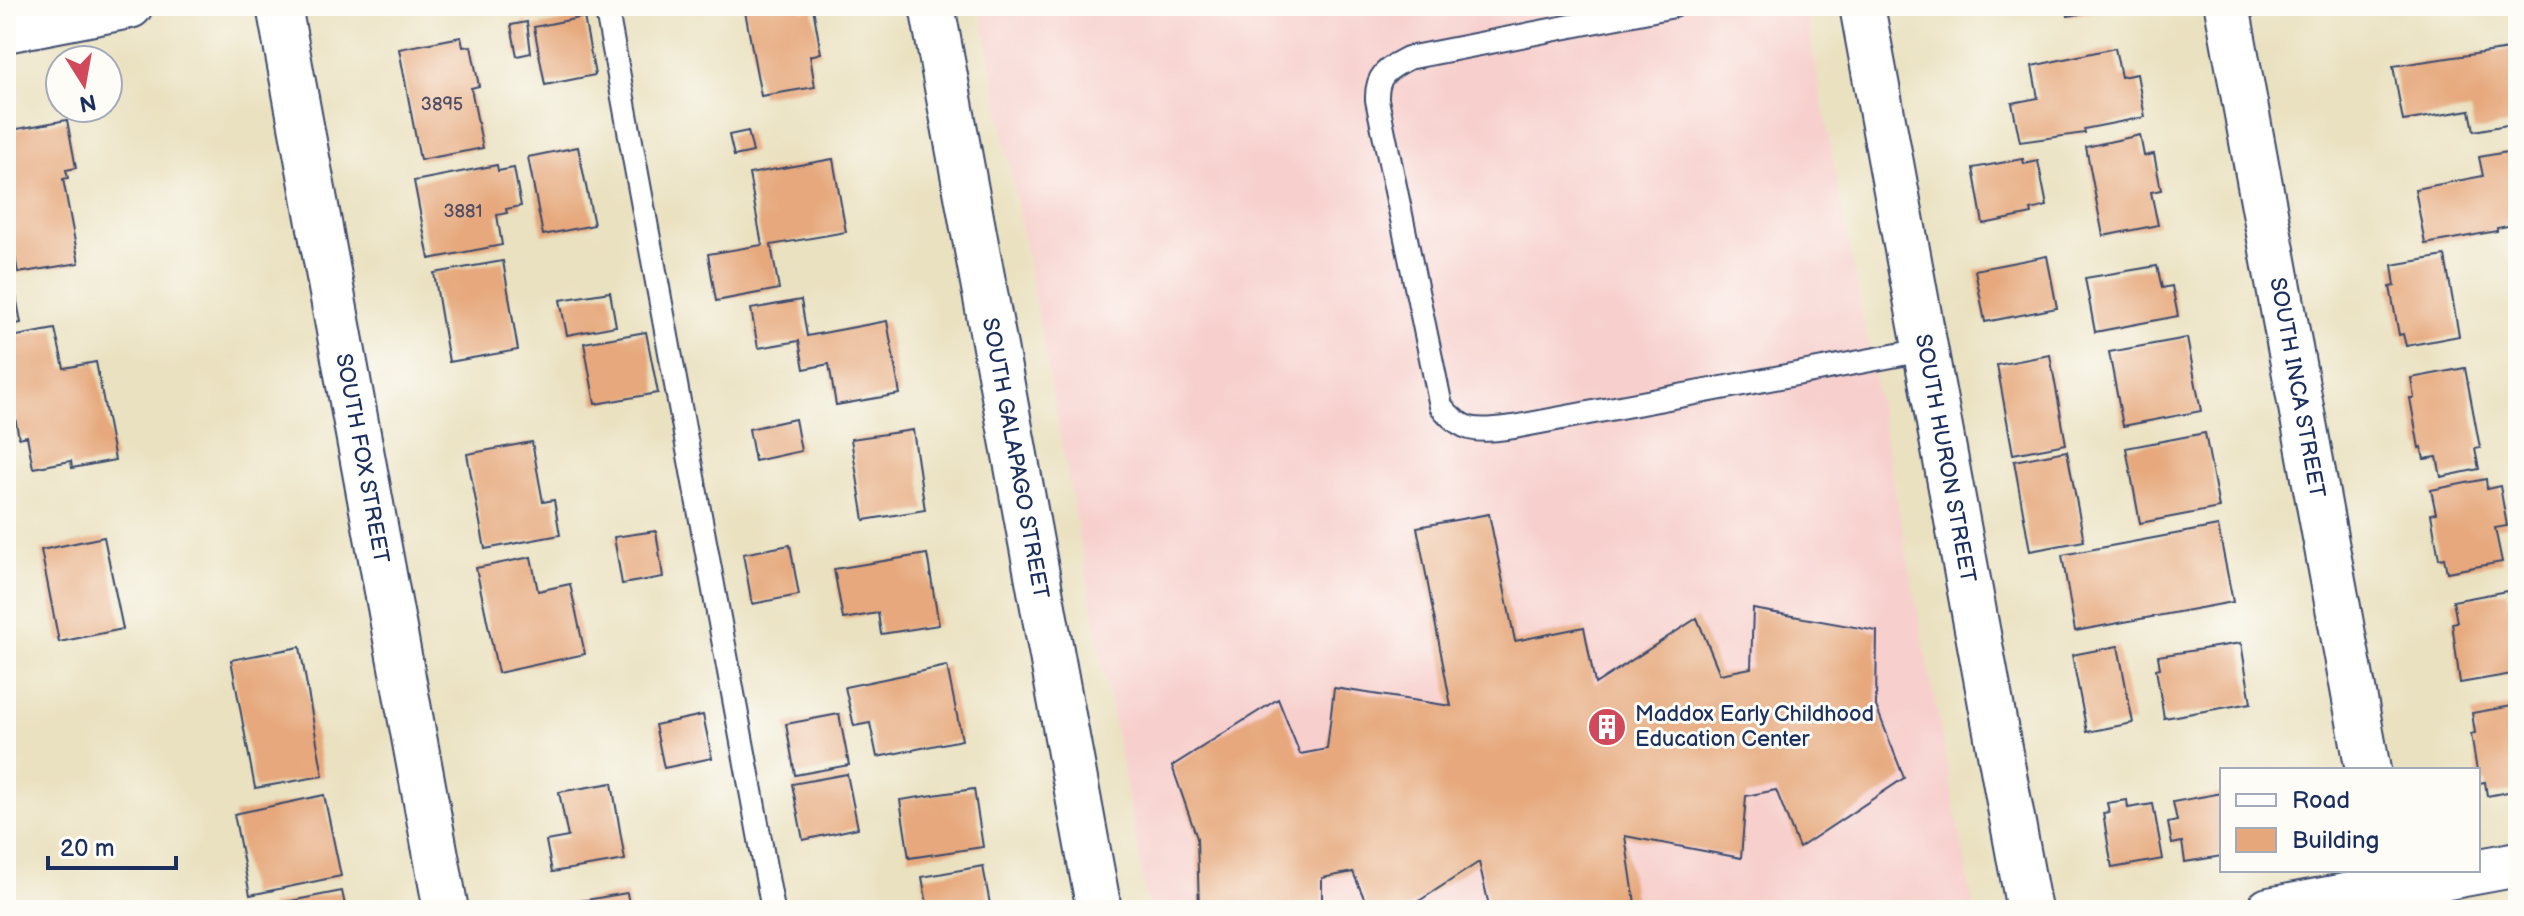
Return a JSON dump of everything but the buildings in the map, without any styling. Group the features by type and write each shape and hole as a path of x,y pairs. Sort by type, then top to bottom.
{"street":[{"path":"6,30 130,6"},
{"name":"SOUTH FOX STREET","path":"279,6 446,910"},
{"name":"SOUTH GALAPAGO STREET","path":"932,6 1099,910"},
{"name":"SOUTH HURON STREET","path":"1862,6 2029,910"},
{"name":"SOUTH INCA STREET","path":"2227,6 2368,768"},
{"path":"2480,871 2518,864"},
{"path":"2269,910 2477,872"}],"lane":[{"path":"606,6 773,910"},
{"path":"1674,6 1408,58 1389,68 1376,84 1441,406 1453,421 1469,430 1514,427 1924,350"}],"shaded area":[{"path":"980,6 1804,6 1974,910 1149,910"}],"place":[{"name":"Maddox Early Childhood Education Center","path":"1607,727"}]}
